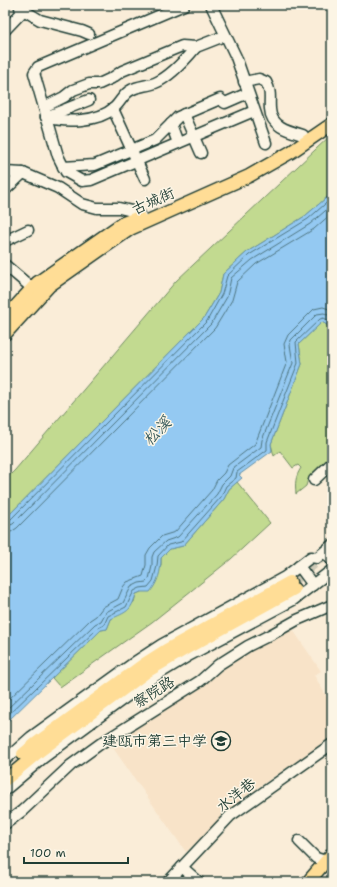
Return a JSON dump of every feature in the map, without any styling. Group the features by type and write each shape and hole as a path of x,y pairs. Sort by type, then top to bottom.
{"main road":[{"name":"古城街","path":"5,318 37,283 123,224 244,170 286,146 332,115"},
{"name":"古城街","path":"5,334 50,285 130,229 249,176 291,152 332,124"},
{"path":"5,769 35,744 144,664 166,650 292,585 148,671 40,750 5,780"},
{"path":"308,882 330,861"},
{"path":"315,882 330,861"}],"street":[{"path":"184,5 38,67 34,73 58,156 66,172 82,181 92,180 254,111"},
{"path":"211,5 231,47 266,143"},
{"path":"5,25 24,7"},
{"path":"5,30 24,7"},
{"path":"24,7 40,20 89,34"},
{"path":"219,38 220,24"},
{"path":"45,112 73,90 88,84 99,84 122,71 182,46 196,47 219,38"},
{"path":"219,38 231,47"},
{"path":"45,112 57,120 65,121 101,116 113,109 130,90 156,83 166,76 187,58 196,47"},
{"path":"244,82 259,79 266,82 271,93 270,111 277,125 286,130 303,135"},
{"path":"225,103 248,93"},
{"path":"64,167 95,165 155,140 178,117 220,99 225,103 232,120"},
{"path":"45,112 89,100"},
{"path":"113,109 145,179"},
{"path":"184,114 201,153"},
{"path":"170,124 178,143"},
{"path":"151,141 156,152"},
{"path":"95,165 100,176"},
{"path":"5,172 23,173 58,188 82,204 97,208 119,208 136,212 141,216"},
{"path":"5,190 23,173"},
{"path":"5,240 28,230"},
{"path":"5,265 32,288"},
{"path":"314,480 332,463"},
{"path":"5,760 31,738 161,644 285,577 312,557 317,558 328,549 332,561"},
{"path":"299,566 313,585"},
{"path":"5,790 43,758 152,678 190,655 293,600 332,570"},
{"name":"察院路","path":"5,824 22,811 71,765 100,744 200,681 218,665 248,646 297,620 332,605"},
{"name":"水洋巷","path":"168,882 230,816 332,744"},
{"path":"299,841 316,858 330,861"},
{"path":"182,867 199,882"}],"shaded area":[{"name":"建瓯市第三中学","path":"291,627 321,671 314,675 331,704 332,703 332,737 244,797 186,852 111,745 222,667"}],"green space":[{"path":"332,134 332,193 305,216 247,252 223,274 219,293 204,318 5,519 5,480 176,281"},
{"path":"322,322 332,328 332,456 313,473 307,481 306,486 296,494 296,481 301,468 298,465 293,468 280,451 274,456 271,444 302,364 299,344"},
{"path":"237,482 270,523 231,559 152,622 60,687 52,678 101,630 107,629 111,619 134,602 136,594 141,592 161,566 161,558 170,549 183,546 224,499 229,489"}],"water":[{"name":"松溪","path":"332,193 332,328 322,322 299,344 302,364 271,444 272,451 239,475 242,478 229,489 224,499 183,546 170,549 161,558 158,576 150,592 141,592 136,594 132,605 127,611 111,619 107,629 101,630 5,724 5,519 204,318 219,293 223,274 247,252 305,216"}],"tunnel":[{"path":"290,582 326,553"}],"place":[{"name":"建瓯市第三中学","path":"221,741"}]}
